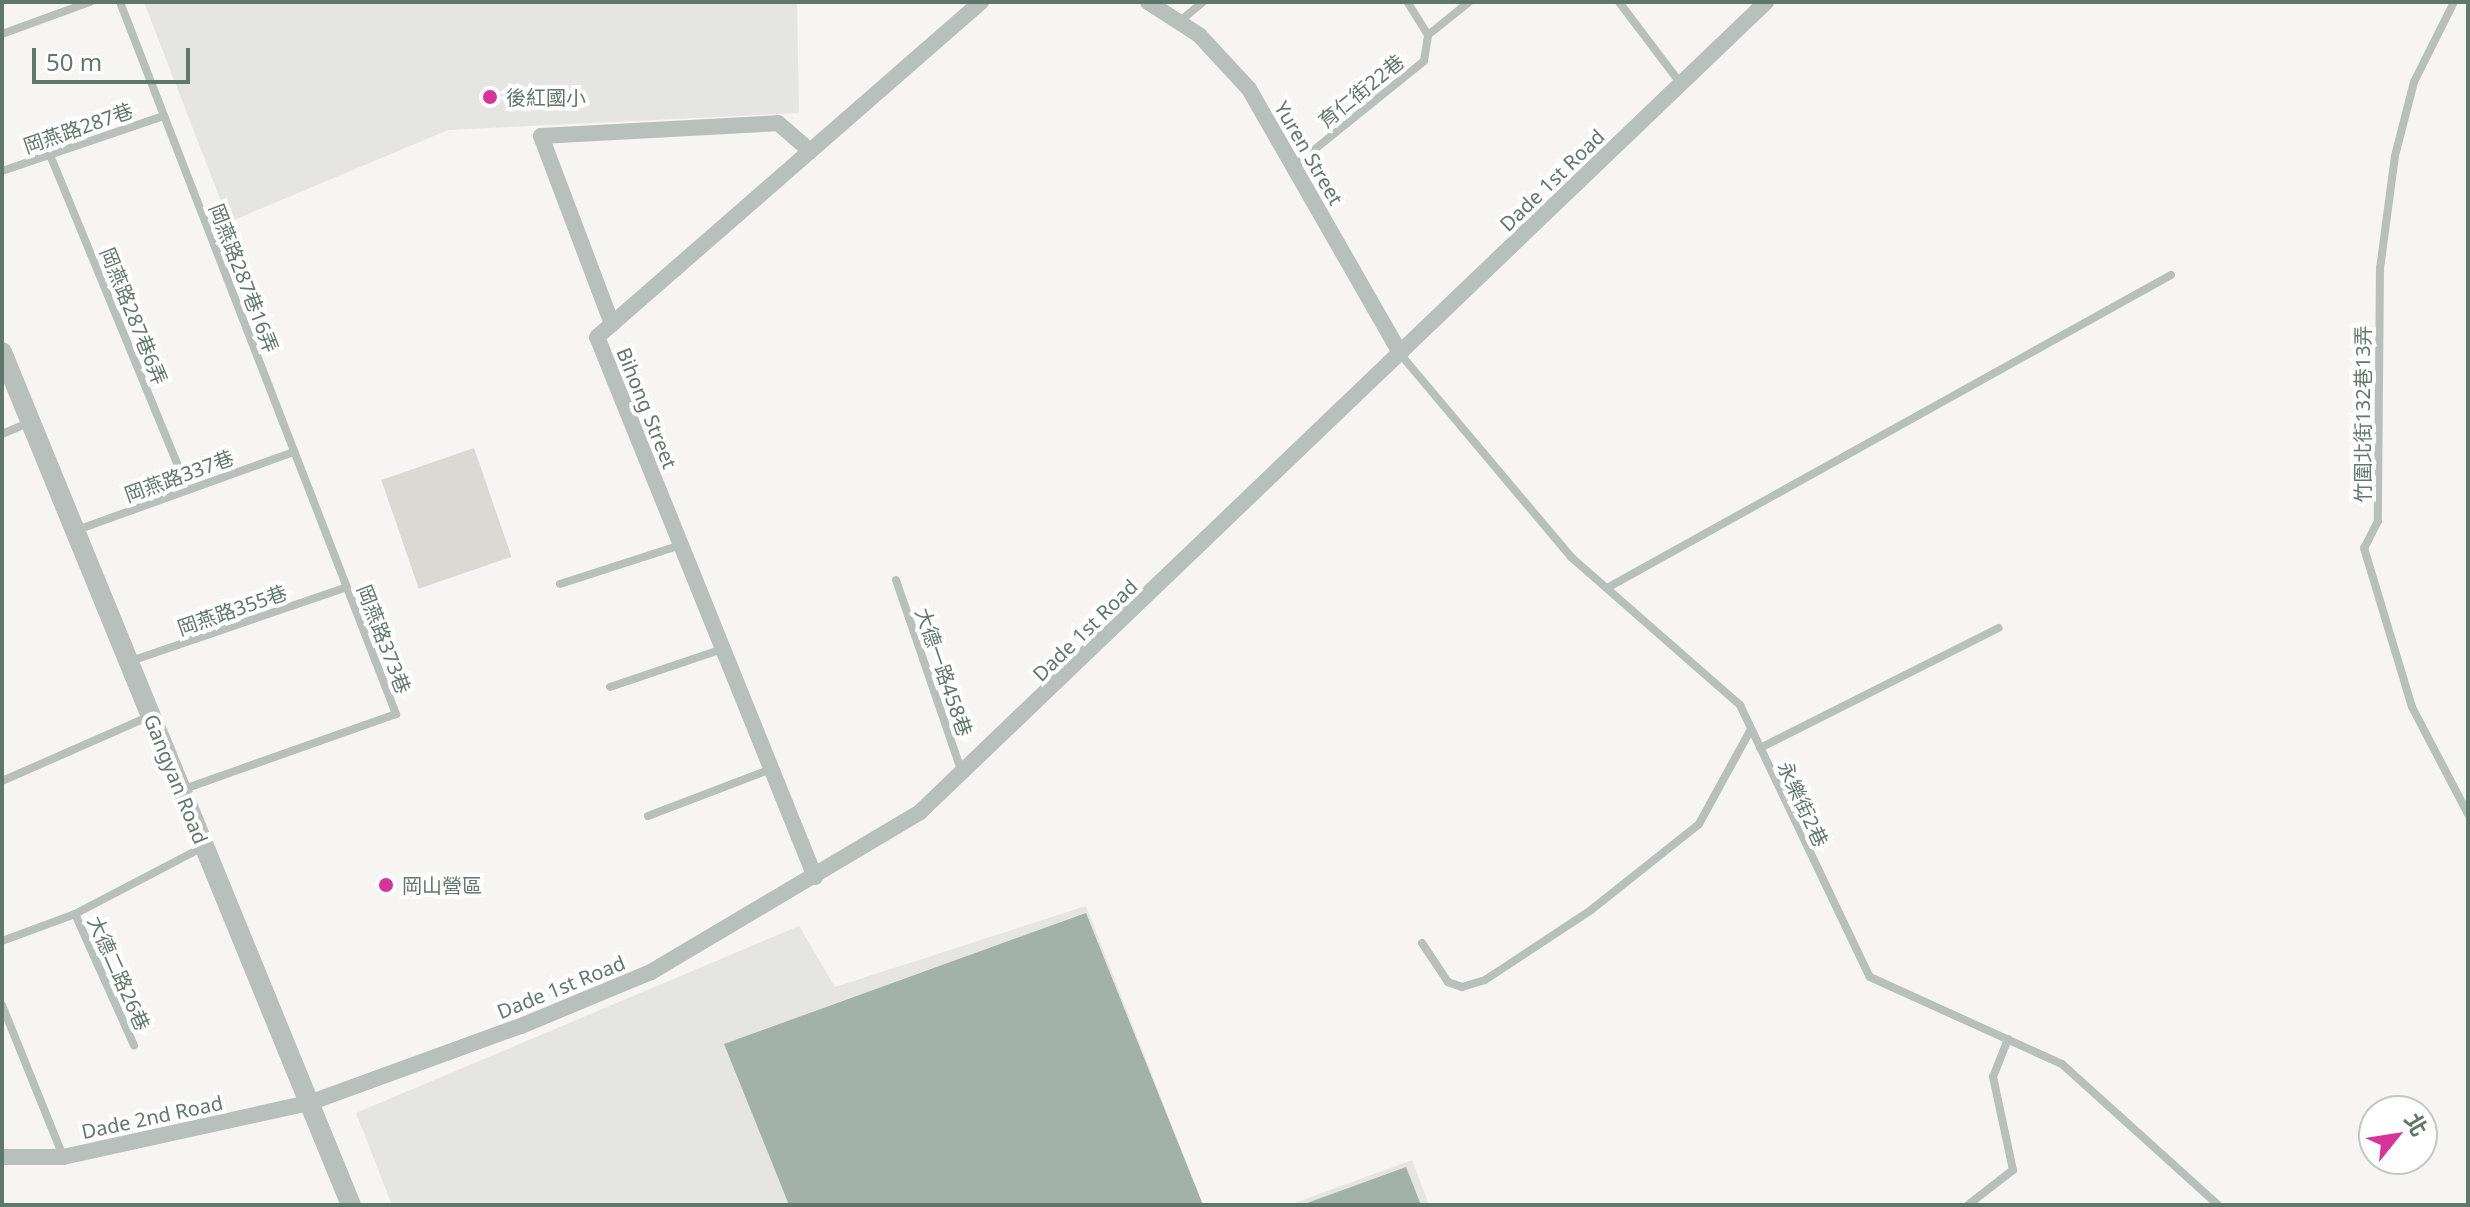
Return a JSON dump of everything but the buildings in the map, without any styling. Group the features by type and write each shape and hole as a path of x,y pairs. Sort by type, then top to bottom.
{"street":[{"name":"Bihong Street","path":"815,877 597,337 981,2"},
{"name":"Yuren Street","path":"1148,2 1179,22 1249,89 1401,354"},
{"name":"Dade 1st Road","path":"309,1103 651,972 920,812 1766,2"},
{"path":"612,324 541,136 778,123 810,151"},
{"name":"Gangyan Road","path":"2,352 351,1205"},
{"name":"Dade 2nd Road","path":"2,1157 63,1157 309,1103"}],"lane":[{"path":"2,34 90,2"},
{"name":"岡燕路287巷16弄","path":"120,2 294,452"},
{"path":"1179,22 1203,2"},
{"path":"1407,2 1428,35"},
{"name":"育仁街22巷","path":"1294,166 1424,61 1428,35 1469,2"},
{"path":"1619,2 1681,84"},
{"name":"竹圍北街132巷13弄","path":"2454,2 2414,82 2395,156 2380,268 2378,521 2364,548 2412,707 2468,814"},
{"name":"岡燕路287巷","path":"2,171 164,116"},
{"name":"岡燕路287巷6弄","path":"50,155 188,490"},
{"path":"1607,588 2171,275"},
{"name":"永樂街2巷","path":"1401,354 1571,557 1740,705 1870,977 2062,1064 2218,1205"},
{"path":"2,434 30,421"},
{"name":"岡燕路337巷","path":"75,530 294,452"},
{"name":"岡燕路373巷","path":"181,790 396,714 294,452"},
{"path":"560,584 681,545"},
{"name":"大德一路458巷","path":"896,580 962,773"},
{"name":"岡燕路355巷","path":"128,662 347,587"},
{"path":"1760,748 1999,628"},
{"path":"610,687 723,648"},
{"path":"2,781 150,716"},
{"path":"1422,943 1448,982 1462,987 1485,980 1591,910 1699,824 1751,729"},
{"path":"648,816 771,769"},
{"name":"大德二路26巷","path":"2,941 75,914 203,846"},
{"name":"大德二路26巷","path":"75,914 134,1045"},
{"path":"2,1005 63,1157"},
{"path":"1968,1205 2013,1170 1993,1077 2008,1039"}],"shaded area":[{"name":"後紅國小","path":"144,2 797,2 799,113 448,130 229,222"},
{"path":"474,448 511,557 419,589 381,480"},
{"path":"1086,906 1203,1205 392,1205 356,1113 799,926 835,987"},
{"path":"1412,1160 1429,1205 1289,1205"}],"place":[{"name":"後紅國小","path":"490,97"},
{"name":"岡山營區","path":"386,885"}]}
